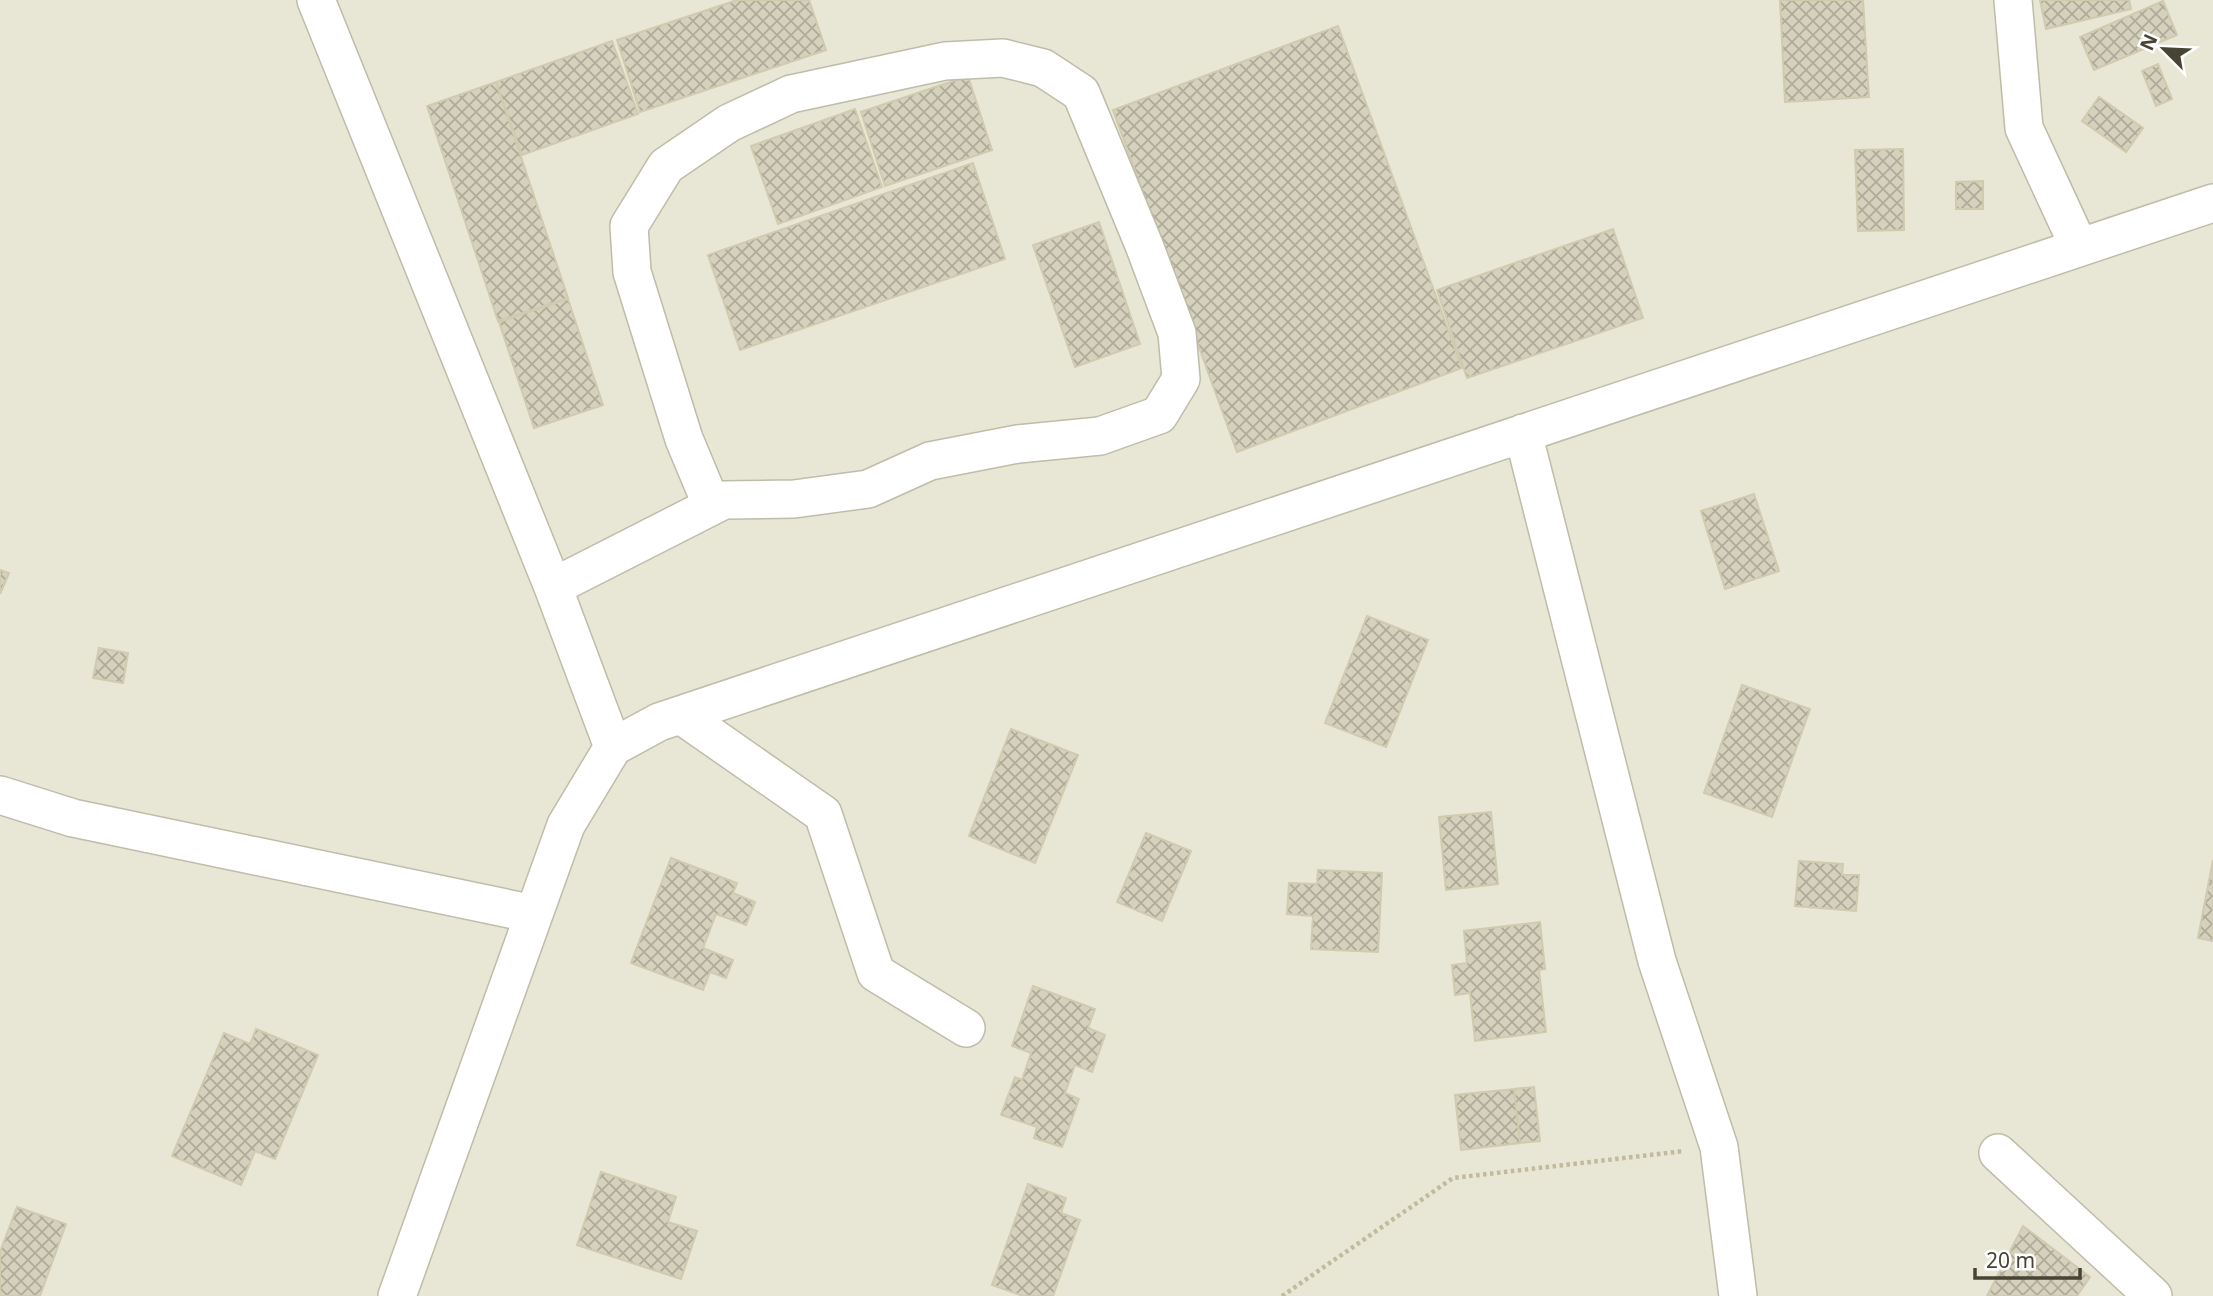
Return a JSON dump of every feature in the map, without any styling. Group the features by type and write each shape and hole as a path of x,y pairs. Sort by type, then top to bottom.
{"street":[{"path":"316,0 553,587 613,747"},
{"path":"2013,0 2024,128 2079,247"},
{"path":"553,587 724,500 794,499 868,489 930,461 1018,444 1100,436 1159,415 1181,379 1177,333 1081,93 1043,68 1003,58 945,61 791,94 730,123 666,166 629,226 632,272 684,439 712,506"},
{"path":"397,1296 566,825 613,747 659,722 2213,203"},
{"path":"1523,433 1657,961 1719,1147 1738,1296"},
{"path":"681,715 823,814 876,973 966,1028"},
{"path":"0,794 73,818 534,914"},
{"path":"1997,1153 2153,1296"}],"path":[{"path":"1282,1296 1453,1178 1719,1147"}],"shaded area":[{"path":"0,0 2213,0 2213,1296 0,1296"}],"building":[{"path":"737,0 809,0 826,50 640,112 617,40"},
{"path":"1780,0 1863,0 1869,97 1785,102"},
{"path":"2040,0 2129,0 2131,9 2046,29"},
{"path":"2163,1 2177,35 2094,70 2080,37"},
{"path":"1338,26 1462,368 1237,452 1113,110"},
{"path":"612,41 638,114 522,155 496,82"},
{"path":"2158,64 2172,99 2156,106 2142,71"},
{"path":"968,76 992,150 885,186 861,112"},
{"path":"496,82 568,298 498,321 427,106"},
{"path":"2099,97 2143,128 2126,152 2082,121"},
{"path":"855,109 882,187 778,224 751,146"},
{"path":"1903,149 1904,230 1858,231 1855,150"},
{"path":"973,163 1005,259 740,350 708,255"},
{"path":"1983,181 1983,209 1956,209 1956,182"},
{"path":"1099,222 1140,344 1075,367 1033,245"},
{"path":"1613,229 1643,318 1467,378 1437,290"},
{"path":"568,299 603,405 534,428 499,322"},
{"path":"1754,494 1779,571 1725,589 1701,511"},
{"path":"0,570 9,573 0,594"},
{"path":"1367,616 1428,640 1386,747 1325,723"},
{"path":"99,648 128,653 123,683 93,678"},
{"path":"1742,685 1810,709 1772,817 1704,793"},
{"path":"1011,729 1078,755 1035,863 969,836"},
{"path":"1491,812 1498,884 1446,890 1439,817"},
{"path":"1146,833 1191,851 1162,921 1117,902"},
{"path":"671,858 737,883 733,893 755,902 746,925 716,914 703,948 733,960 726,978 710,972 703,990 631,963"},
{"path":"2213,860 2213,941 2198,938"},
{"path":"1799,861 1843,864 1842,875 1859,875 1856,911 1795,906"},
{"path":"1318,870 1382,873 1378,952 1311,949 1313,916 1287,914 1289,883 1317,884"},
{"path":"1540,922 1545,969 1539,970 1546,1032 1475,1041 1470,993 1455,995 1452,965 1467,963 1464,931"},
{"path":"1033,986 1095,1009 1088,1028 1105,1035 1092,1072 1075,1065 1065,1093 1079,1099 1062,1147 1034,1138 1037,1127 1001,1115 1015,1077 1022,1080 1031,1053 1012,1046"},
{"path":"256,1029 318,1055 275,1159 255,1151 241,1185 172,1156 224,1033 250,1044"},
{"path":"1534,1087 1540,1141 1520,1143 1514,1089"},
{"path":"1514,1089 1520,1143 1461,1150 1455,1095"},
{"path":"601,1172 676,1197 668,1222 697,1231 681,1279 577,1245"},
{"path":"1028,1184 1066,1198 1061,1213 1080,1220 1053,1296 1023,1296 992,1285"},
{"path":"17,1207 66,1224 40,1296 0,1296 0,1252"},
{"path":"2023,1226 2090,1277 2077,1296 1987,1296"}]}
